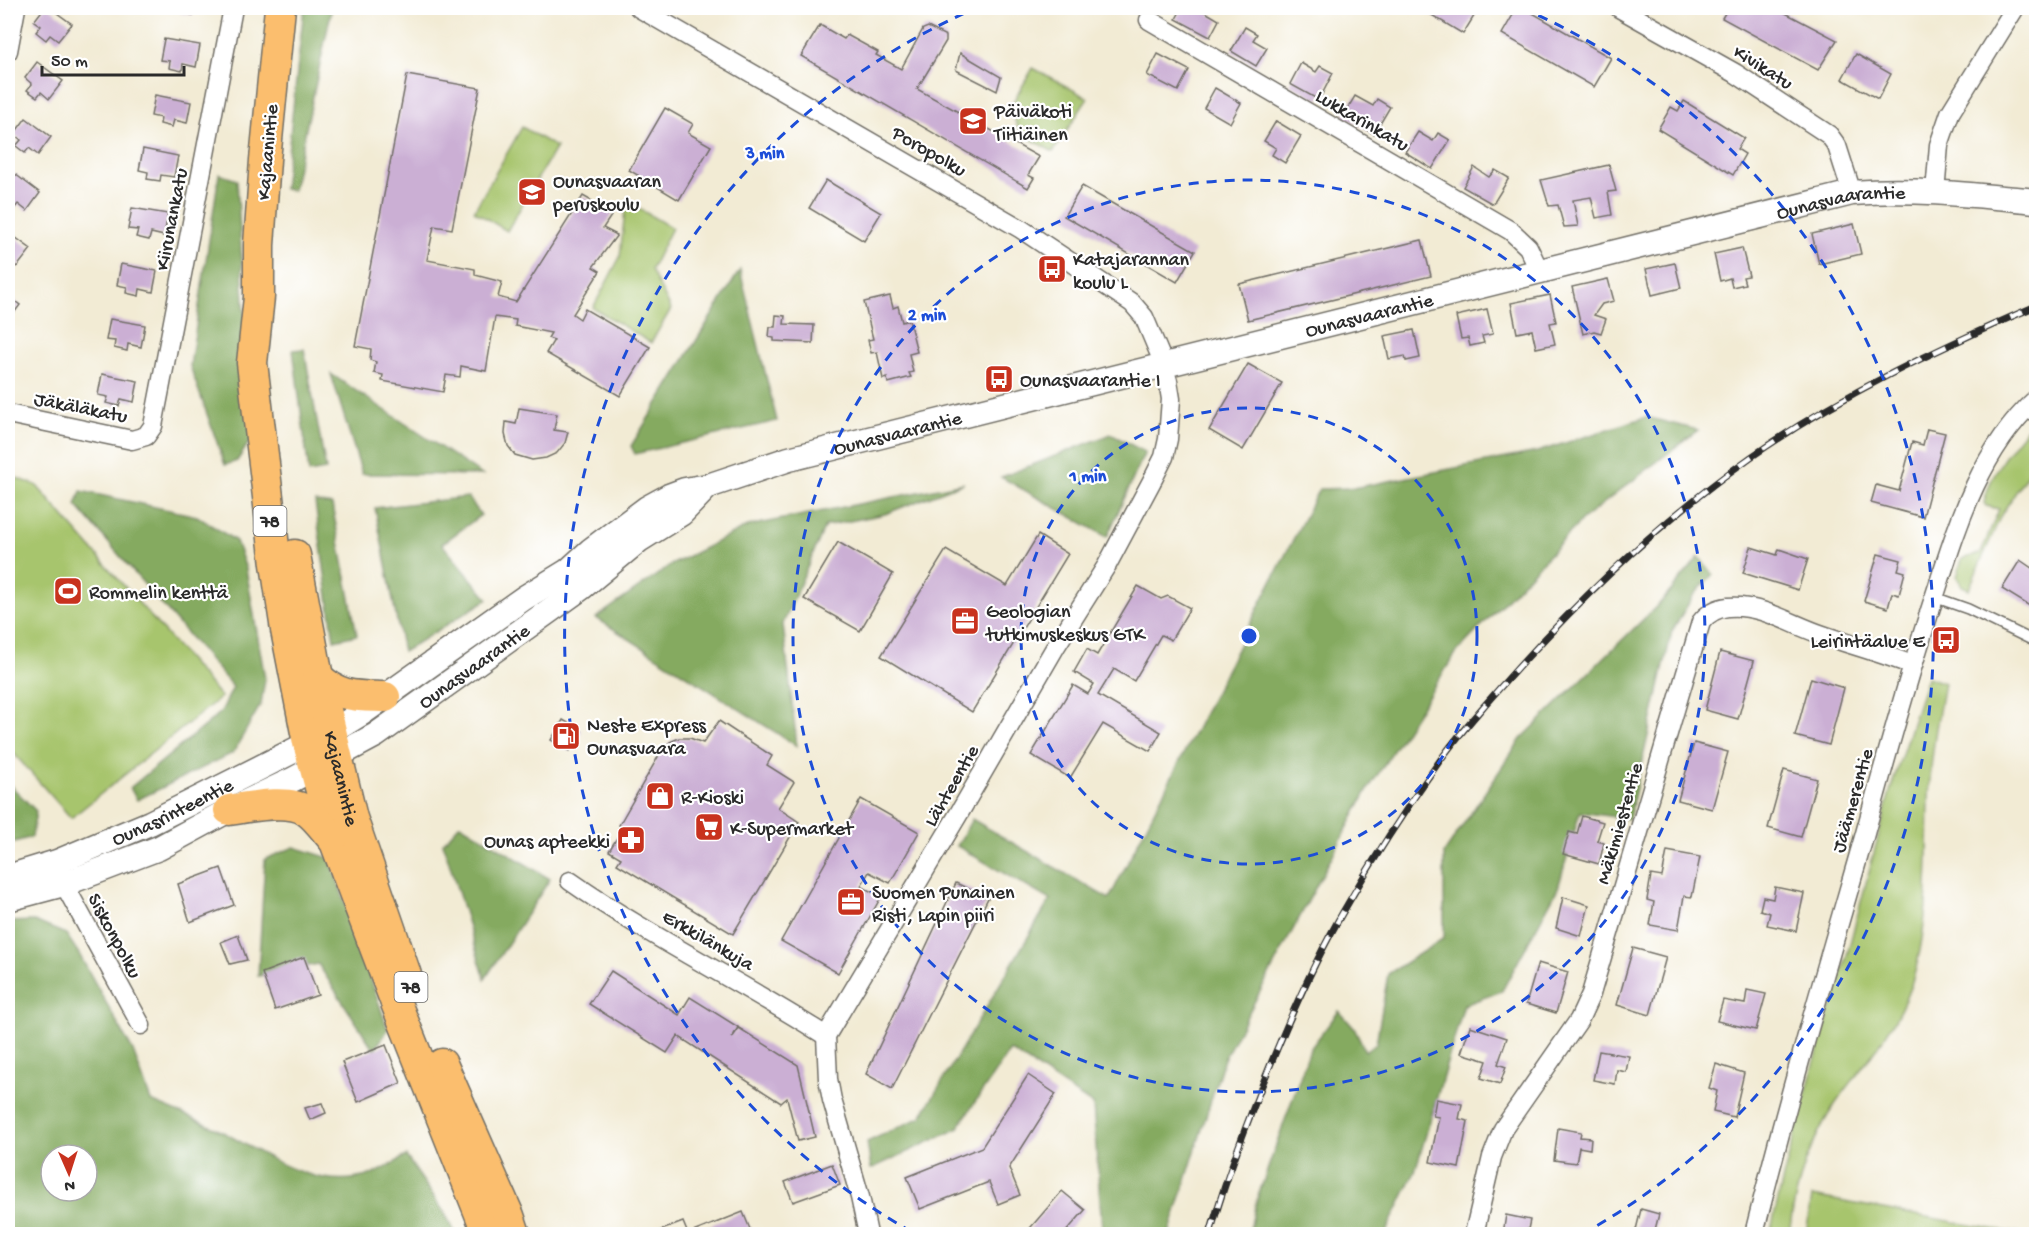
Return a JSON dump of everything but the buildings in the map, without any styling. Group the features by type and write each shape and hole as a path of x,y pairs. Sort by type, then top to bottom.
{"main road":[{"name":"Kajaanintie","path":"280,8 265,160 259,245 259,297 252,363 276,564 323,750 352,818 402,964 453,1092 515,1234"},
{"name":"Kajaanintie","path":"259,297 270,341 296,565 318,677 323,750 335,842 488,1234"},
{"path":"318,677 330,688 348,696 385,698"},
{"path":"229,810 261,805 299,806 313,816 335,842"}],"street":[{"path":"8,51 16,8"},
{"name":"Kiirunankatu","path":"146,436 153,426 156,415 233,8"},
{"name":"Poropolku","path":"639,8 1021,229 1132,303 1144,317 1163,367"},
{"name":"Kivikatu","path":"1619,8 1735,73 1829,135 1837,146 1852,193"},
{"path":"1935,192 1939,146 1950,113 2015,8"},
{"name":"Lukkarinkatu","path":"1149,20 1511,231 1528,247 1540,272"},
{"name":"Ounasvaarantie","path":"323,750 385,698 524,598 567,571 647,508 685,490 708,486 789,459 1852,193 1895,190 2037,201"},
{"name":"Lähteentie","path":"826,1036 1056,646 1107,565 1154,477 1164,457 1171,418 1171,399 1163,367"},
{"name":"Jäämerentie","path":"1754,1234 1912,665 1953,534 1999,442 2016,420 2037,399"},
{"name":"Jäkäläkatu","path":"8,414 132,440 146,436"},
{"name":"Ounasvaarantie","path":"323,750 376,735 581,588 639,540 682,513 708,486"},
{"name":"Mäkimiestentie","path":"1474,1234 1492,1157 1503,1129 1579,1020 1591,994 1701,622 1707,614 1726,607 1746,607 1912,665"},
{"name":"Ounasrinteentie","path":"8,877 61,873 159,848 229,810 323,750"},
{"name":"Ounasrinteentie","path":"8,899 61,873 150,823 323,750"},
{"name":"Siskonpolku","path":"61,873 141,1025"},
{"name":"Erkkilänkuja","path":"570,881 826,1036"},
{"path":"826,1036 828,1079 832,1100 860,1197 868,1234"}],"lane":[{"path":"1934,597 1968,609 2037,642"}],"green space":[{"path":"304,8 332,8 293,190 284,189"},
{"path":"1033,68 1088,98 1053,152 1020,133 1010,107"},
{"path":"522,127 556,147 507,231 474,211"},
{"path":"219,174 237,180 252,438 237,461 225,465 190,366"},
{"path":"626,201 672,228 651,270 671,309 651,343 593,308 620,257"},
{"path":"740,270 777,421 635,454 631,446"},
{"path":"304,349 326,470 309,473 293,350"},
{"path":"331,374 482,475 362,474"},
{"path":"1646,417 1698,430 1582,520 1456,653 1367,791 1224,1059 1169,1234 1098,1234 1102,1229 1093,1105 1010,1050 957,1129 871,1169 867,1142 921,1117 1050,900 957,846 972,819 1109,899 1319,489 1353,488 1537,452"},
{"path":"2036,419 2036,461 2001,515 1969,589 1962,586 1957,577 1962,559 1981,553 1999,509 1986,506 1984,503 1987,491 2004,457"},
{"path":"1111,434 1145,452 1107,537 1001,477"},
{"name":"Rommelin kenttä","path":"8,475 36,485 221,697 71,818 8,747"},
{"path":"964,483 885,514 825,526 783,624 797,746 596,618 671,565 748,526"},
{"path":"81,491 197,516 236,541 246,569 265,679 261,704 233,753 137,800 130,788 221,712 233,687 76,505"},
{"path":"468,497 481,515 442,544 488,599 403,652 375,508"},
{"path":"315,502 332,505 357,635 334,640"},
{"path":"1699,557 1713,574 1693,596 1672,631 1629,819 1580,812 1558,888 1502,991 1464,1005 1415,1172 1385,1234 1249,1234 1256,1202 1310,1049 1339,1011 1354,1028 1365,1051 1376,1044 1388,974 1444,938 1444,853 1521,739 1664,599"},
{"path":"1927,677 1944,683 1931,770 1925,917 1911,985 1887,1033 1826,1118 1810,1150 1799,1182 1789,1234 1770,1234 1784,1174 1847,955 1891,788"},
{"path":"8,783 36,811 32,837 8,844"},
{"path":"460,824 550,879 485,979 443,843"},
{"path":"294,847 330,858 388,1030 374,1050 318,964 258,976 265,859"},
{"path":"34,921 66,934 79,954 133,1051 151,1101 215,1128 271,1159 311,1175 331,1179 352,1179 373,1174 406,1156 456,1234 8,1234 8,922"},
{"path":"1812,1196 2020,1234 1806,1234"}],"railway":[{"path":"1210,1234 1234,1160 1279,1043 1331,933 1378,853 1428,777 1461,733 1503,684 1551,632 1632,552 1690,503 1751,457 1854,393 1962,339 2036,306"}],"place":[{"name":"Päiväkoti Tiitiäinen","path":"973,121"},
{"name":"Ounasvaaran peruskoulu","path":"532,192"},
{"name":"Katajarannan koulu L","path":"1052,269"},
{"name":"Ounasvaarantie I","path":"999,379"},
{"name":"Rommelin kenttä","path":"68,591"},
{"name":"Geologian tutkimuskeskus GTK","path":"965,621"},
{"name":"Leirintäalue E","path":"1946,640"},
{"name":"Neste Express Ounasvaara","path":"566,736"},
{"name":"R-Kioski","path":"660,796"},
{"name":"K-Supermarket","path":"709,827"},
{"name":"Ounas apteekki","path":"631,840"},
{"name":"Suomen Punainen Risti, Lapin piiri","path":"851,902"}]}
